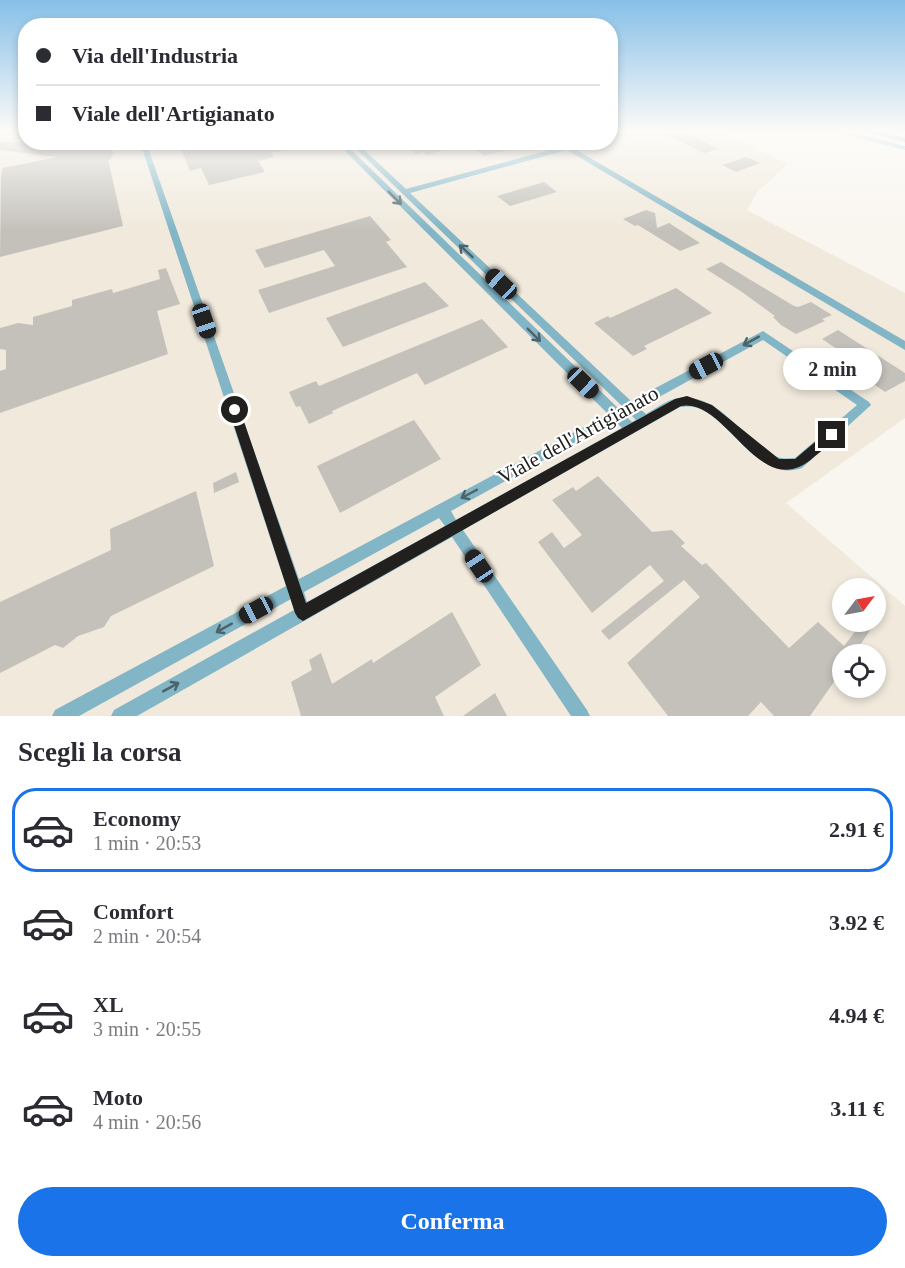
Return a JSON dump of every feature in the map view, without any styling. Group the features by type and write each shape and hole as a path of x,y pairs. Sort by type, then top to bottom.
{"street":[{"path":"151,164 303,613"},
{"path":"362,164 631,429"},
{"path":"375,164 645,421"},
{"path":"404,192 507,164"},
{"path":"596,164 905,346"},
{"name":"Viale dell'Artigianato","path":"61,716 763,335 865,405 798,464 788,466 776,463 762,454 708,408 697,402 687,400 678,402 120,716"},
{"path":"441,509 581,716"}],"shaded area":[{"path":"0,164 788,164 758,191 747,210 905,293 905,418 786,503 873,578 832,578 832,632 886,632 886,590 905,606 905,716 0,716"}],"building":[{"path":"21,164 109,164 123,226 0,257 3,168"},
{"path":"187,164 260,164 265,172 209,185 201,168 190,171"},
{"path":"724,164 756,164 736,172 722,165"},
{"path":"544,182 557,192 510,206 497,196"},
{"path":"646,210 655,213 657,228 669,223 700,243 680,251 638,225 635,226 623,219"},
{"path":"370,216 391,240 386,242 407,267 269,313 258,290 335,266 324,250 265,268 255,250"},
{"path":"721,262 794,306 798,307 811,302 832,315 822,319 825,321 796,334 781,325 773,317 775,316 742,292 706,269"},
{"path":"166,268 180,304 157,311 168,354 0,413 0,371 6,369 6,350 0,349 0,328 18,323 33,325 33,317 72,306 72,300 112,289 113,293 160,279 158,270"},
{"path":"425,282 449,306 343,347 326,318"},
{"path":"676,288 712,313 644,346 647,349 633,356 594,323 608,316 610,318"},
{"path":"482,319 508,347 425,385 417,373 332,411 333,413 309,424 300,406 296,407 289,392 316,381 319,386"},
{"path":"838,330 905,373 905,381 885,392 865,378 873,373 822,339"},
{"path":"414,420 441,459 340,513 317,466"},
{"path":"236,472 239,482 214,493 213,483"},
{"path":"598,476 652,532 672,530 685,543 681,546 702,565 706,563 789,648 818,622 842,644 832,644 832,685 810,716 774,716 761,702 748,716 668,716 627,663 700,597 684,580 609,640 601,631 664,581 650,565 592,613 538,542 552,532 564,548 582,535 552,500 573,487 576,491"},
{"path":"196,491 214,566 111,616 104,627 78,636 63,648 55,645 0,673 0,602 111,550 110,529"},
{"path":"452,612 481,665 435,697 444,716 301,716 291,682 312,670 309,660 321,653 332,684 372,659 373,663"},
{"path":"855,632 869,632 861,644 846,644"},
{"path":"495,693 507,716 463,716"}],"route":[{"path":"235,410 303,613 678,402 687,400 708,408 762,454 776,463 788,466 798,464 832,435"}]}
